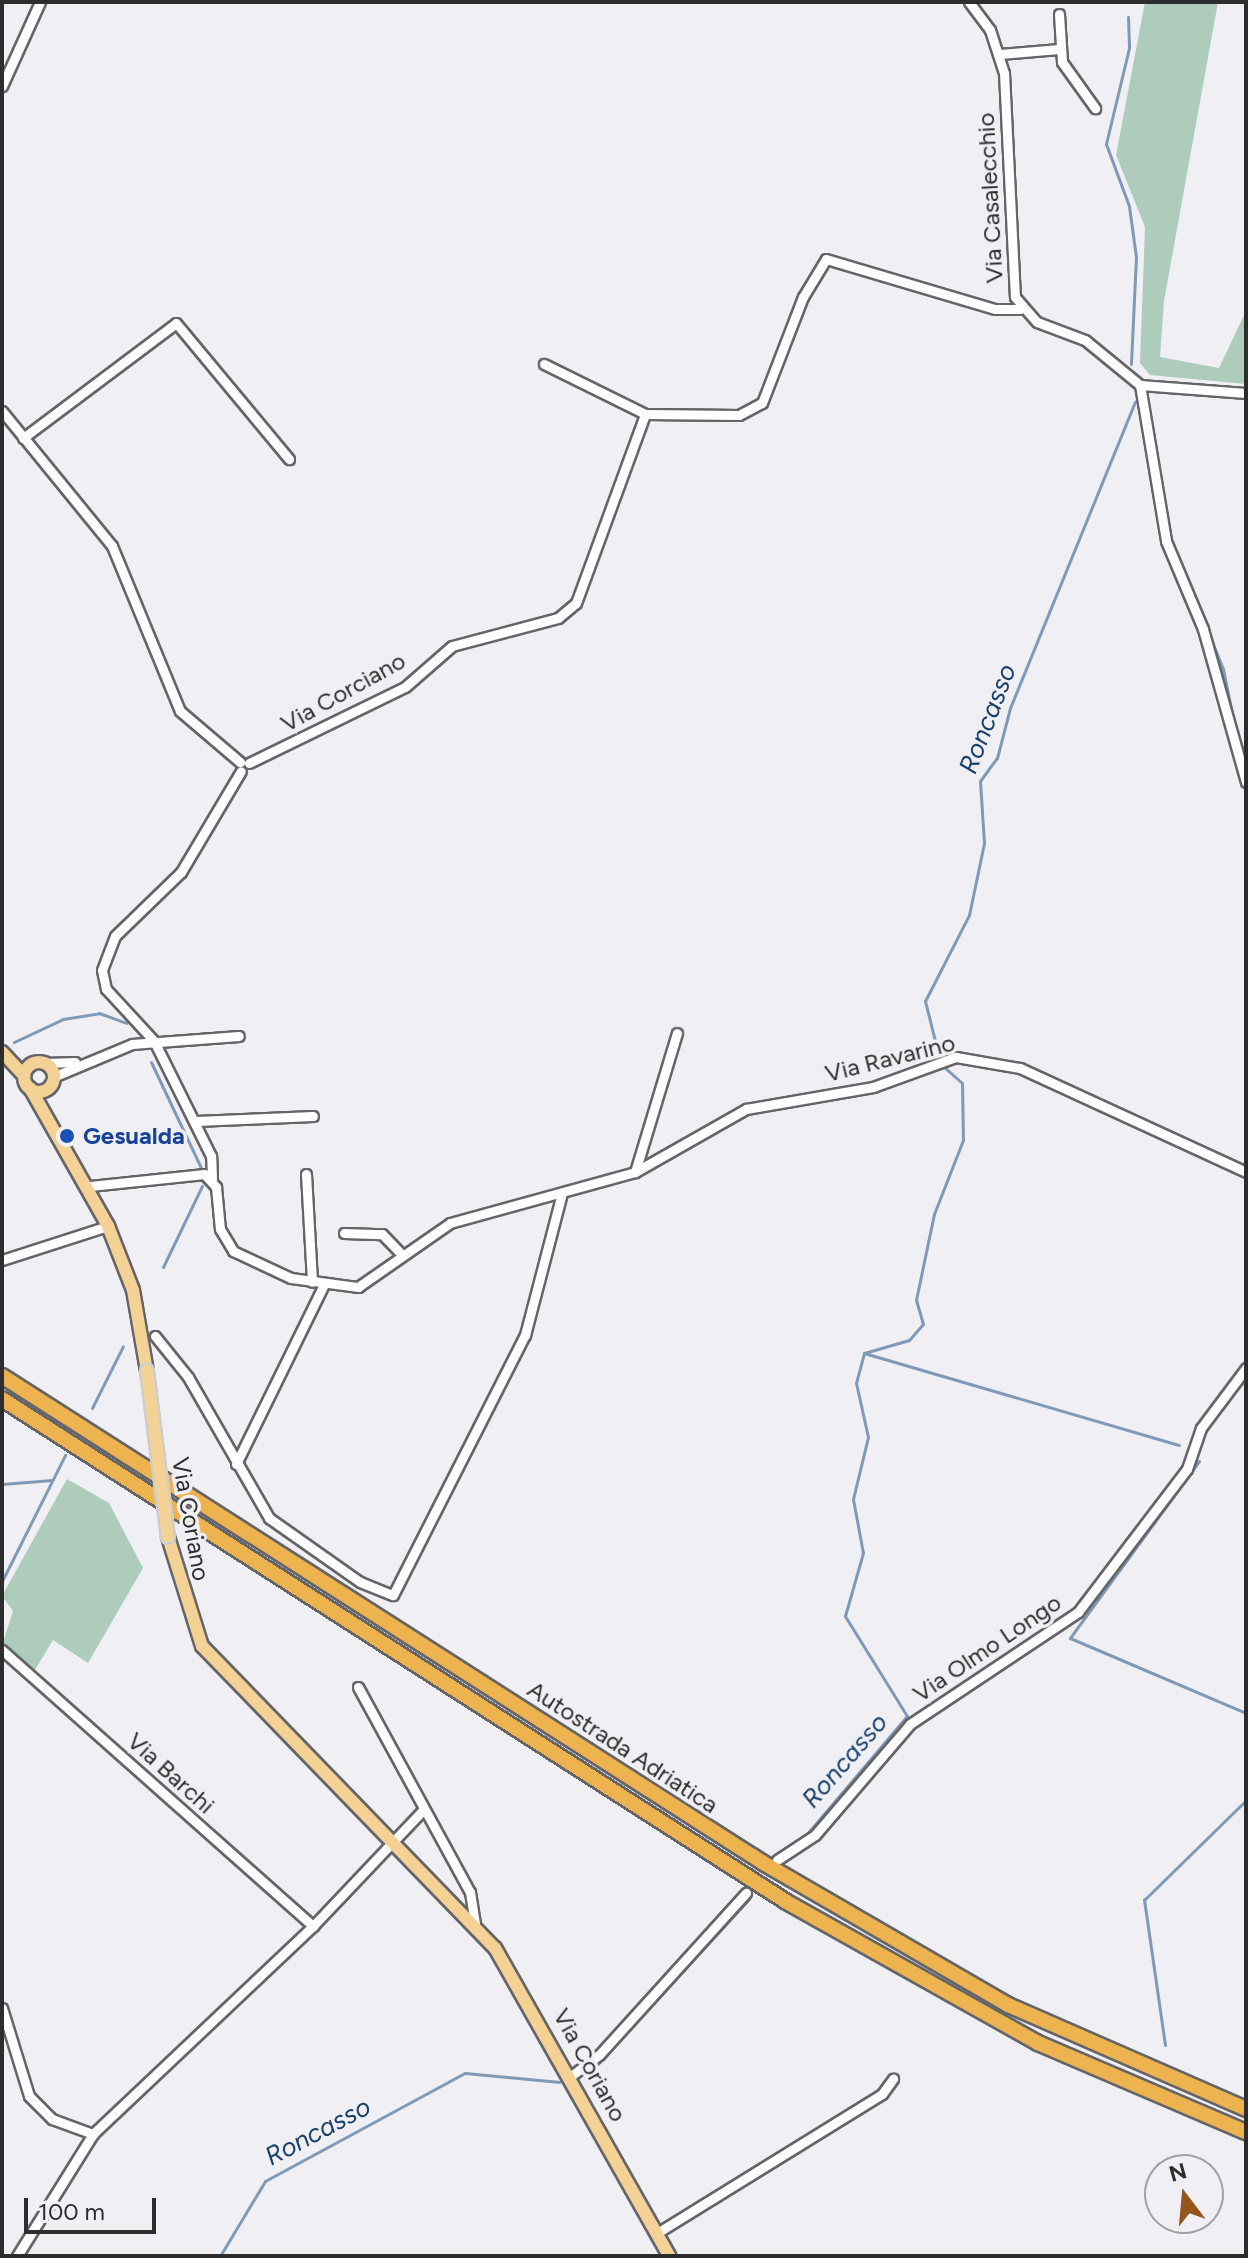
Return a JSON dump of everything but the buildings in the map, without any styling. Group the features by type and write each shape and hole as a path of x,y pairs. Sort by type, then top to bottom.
{"highway":[{"name":"Autostrada Adriatica","path":"2,1376 765,1864 1008,2005 1246,2109"},
{"name":"Autostrada Adriatica","path":"2,1399 785,1901 1038,2043 1246,2132"}],"main road":[{"name":"Via Coriano","path":"4,1054 39,1063"},
{"name":"Via Coriano","path":"4,1054 53,1121 90,1186 133,1290 147,1371 168,1537 202,1646 388,1840 475,1924 524,1991 669,2256"},
{"path":"27,1082 39,1063 52,1082"},
{"path":"27,1082 52,1082"},
{"name":"Via Coriano","path":"52,1082 53,1121"}],"street":[{"path":"2,86 40,2"},
{"name":"Via Casalecchio","path":"969,2 1000,54 1020,309 1085,340 1140,385"},
{"path":"1059,14 1059,49 1071,79 1095,108"},
{"path":"1000,54 1059,49"},
{"path":"544,364 645,414 739,415 762,403 803,297 826,259 995,309 1020,309"},
{"path":"23,438 176,323 289,459"},
{"path":"1246,393 1140,385 1166,541 1203,629 1246,782"},
{"path":"2,411 112,546 180,711 243,766"},
{"name":"Via Corciano","path":"243,766 405,687 452,646 558,618 576,603 645,414"},
{"name":"Via Ravarino","path":"243,766 181,872 123,927 105,956 106,989 154,1041 196,1121 212,1179 220,1229 233,1251 312,1282 358,1287 450,1223 561,1197 635,1172 746,1109 873,1087 956,1057 1020,1068 1246,1172"},
{"path":"635,1172 677,1033"},
{"name":"Via Coriano","path":"39,1063 75,1062 154,1041 239,1036"},
{"name":"Via Coriano","path":"52,1082 75,1062"},
{"path":"196,1121 313,1116"},
{"path":"90,1186 192,1174 212,1179"},
{"path":"306,1174 312,1282"},
{"name":"Via Coriano","path":"155,1336 188,1377 269,1518 385,1595 400,1587 513,1362 561,1197"},
{"path":"2,1260 108,1226"},
{"path":"344,1233 382,1234 402,1255"},
{"path":"236,1464 324,1284"},
{"name":"Via Olmo Longo","path":"777,1860 815,1835 910,1724 1078,1612 1187,1469 1201,1428 1246,1368"},
{"name":"Via Barchi","path":"2,1650 313,1926"},
{"name":"Via Coriano","path":"358,1687 470,1892 475,1924"},
{"path":"17,2256 93,2134 313,1926 388,1840 424,1809"},
{"path":"571,2076 599,2055 746,1893"},
{"path":"2,2008 29,2096 52,2119 93,2134"},
{"path":"657,2233 882,2094 893,2079"}],"green space":[{"path":"1145,2 1218,2 1164,301 1160,357 1219,368 1246,311 1246,384 1150,375 1140,363 1145,227 1116,155"},
{"path":"67,1479 109,1503 143,1568 88,1663 53,1640 33,1673 2,1646 13,1611 2,1596"}],"waterway":[{"name":"Roncasso","path":"1128,17 1129,48 1106,144 1129,206 1136,257 1131,364"},
{"name":"Roncasso","path":"938,1053 925,1001 969,915 984,843 980,781 997,758 1010,708 1135,401"},
{"name":"Roncasso","path":"1194,597 1223,669 1234,723"},
{"path":"14,1042 63,1019 99,1013 126,1023"},
{"path":"151,1062 201,1168"},
{"name":"Roncasso","path":"806,1835 907,1716 845,1616 863,1553 853,1499 868,1437 856,1383 864,1353 909,1340 923,1324 916,1300 934,1214 963,1140 962,1083 943,1066"},
{"path":"163,1267 202,1186"},
{"path":"92,1408 123,1346"},
{"name":"Roncasso","path":"864,1353 1179,1445"},
{"path":"2,1581 65,1455"},
{"name":"Roncasso","path":"1199,1461 1070,1638 1246,1713"},
{"path":"2,1484 52,1480"},
{"name":"Roncasso","path":"1165,2045 1144,1900 1246,1800"},
{"name":"Roncasso","path":"585,2078 749,1899"},
{"name":"Roncasso","path":"220,2256 265,2181 465,2073 560,2082"}],"place":[{"name":"Gesualda","path":"67,1136"}]}
